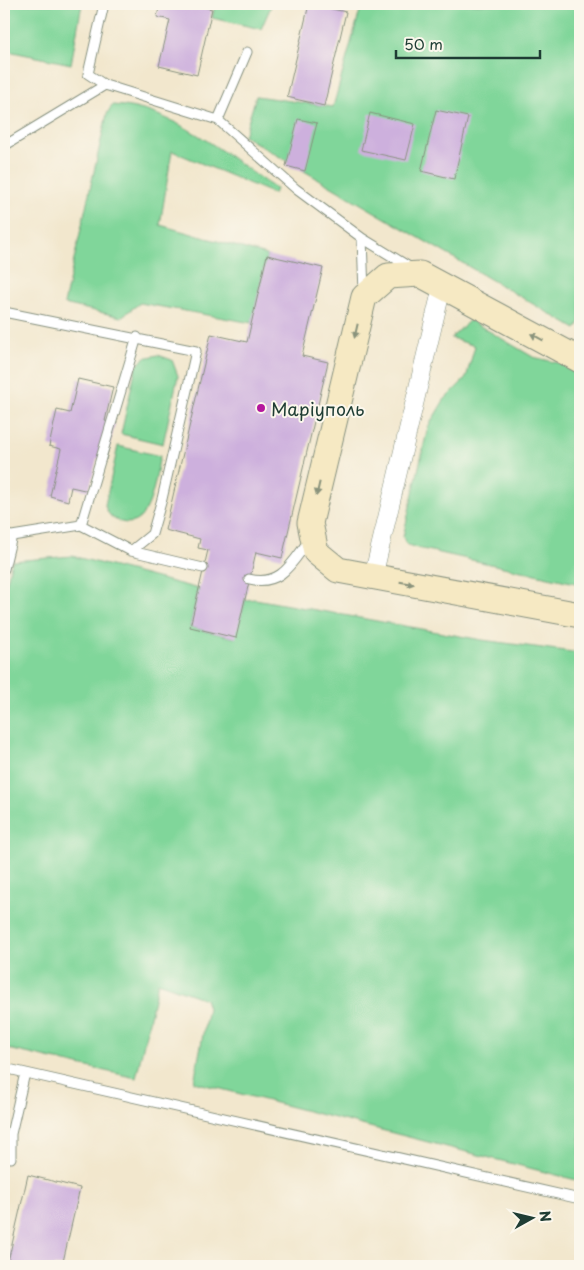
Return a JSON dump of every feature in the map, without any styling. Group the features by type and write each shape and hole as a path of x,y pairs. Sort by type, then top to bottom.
{"main road":[{"path":"580,360 420,274 388,276 364,297 310,523 316,552 338,570 580,614"}],"street":[{"path":"373,577 442,287"}],"lane":[{"path":"104,4 88,74 105,85 218,120 296,189 362,238 420,274"},
{"path":"218,120 247,52"},
{"path":"4,146 105,85"},
{"path":"362,238 364,297"},
{"path":"4,312 196,351 162,499 152,534 131,551"},
{"path":"82,525 137,338"},
{"path":"4,569 8,535 82,525 131,551 203,568"},
{"path":"249,579 270,581 282,575 313,536"},
{"path":"4,1068 580,1199"},
{"path":"11,1158 11,1134 25,1073"}],"green space":[{"path":"4,4 82,4 71,64 8,51 4,46"},
{"path":"215,4 272,4 261,29 212,18"},
{"path":"349,4 580,4 580,322 576,329 244,136 256,96 333,107 361,7"},
{"path":"112,105 135,108 156,114 178,124 219,148 276,189 274,194 172,151 160,225 267,255 252,323 140,303 121,317 64,304 107,114"},
{"path":"470,320 533,357 567,365 580,373 580,584 413,547 406,544 403,537 428,427 444,400 466,378 475,346 451,338"},
{"path":"158,355 172,360 178,376 163,444 121,434 136,367 144,358"},
{"path":"118,446 160,456 154,488 146,510 131,523 121,522 110,516 105,505"},
{"path":"72,556 199,589 190,627 235,638 245,600 255,599 482,640 580,653 580,1181 194,1082 208,1008 205,999 158,982 136,1078 4,1048 4,593 12,561"}],"building":[{"path":"160,4 190,4 212,9 197,75 159,66 170,20 157,17"},
{"path":"309,4 346,12 324,106 287,97"},
{"path":"436,110 468,117 454,179 421,171"},
{"path":"370,113 415,124 406,160 361,150"},
{"path":"298,119 317,123 305,171 286,166"},
{"path":"267,255 323,268 302,356 328,362 282,558 256,552 236,638 190,627 208,550 198,548 200,539 165,530 211,334 247,342"},
{"path":"78,379 113,387 105,421 115,424 106,460 97,458 89,491 71,487 68,501 50,496 61,449 49,446 57,410 70,413"},
{"path":"28,1175 80,1188 62,1266 7,1266"}],"place":[{"name":"Маріуполь","path":"261,408"}]}
